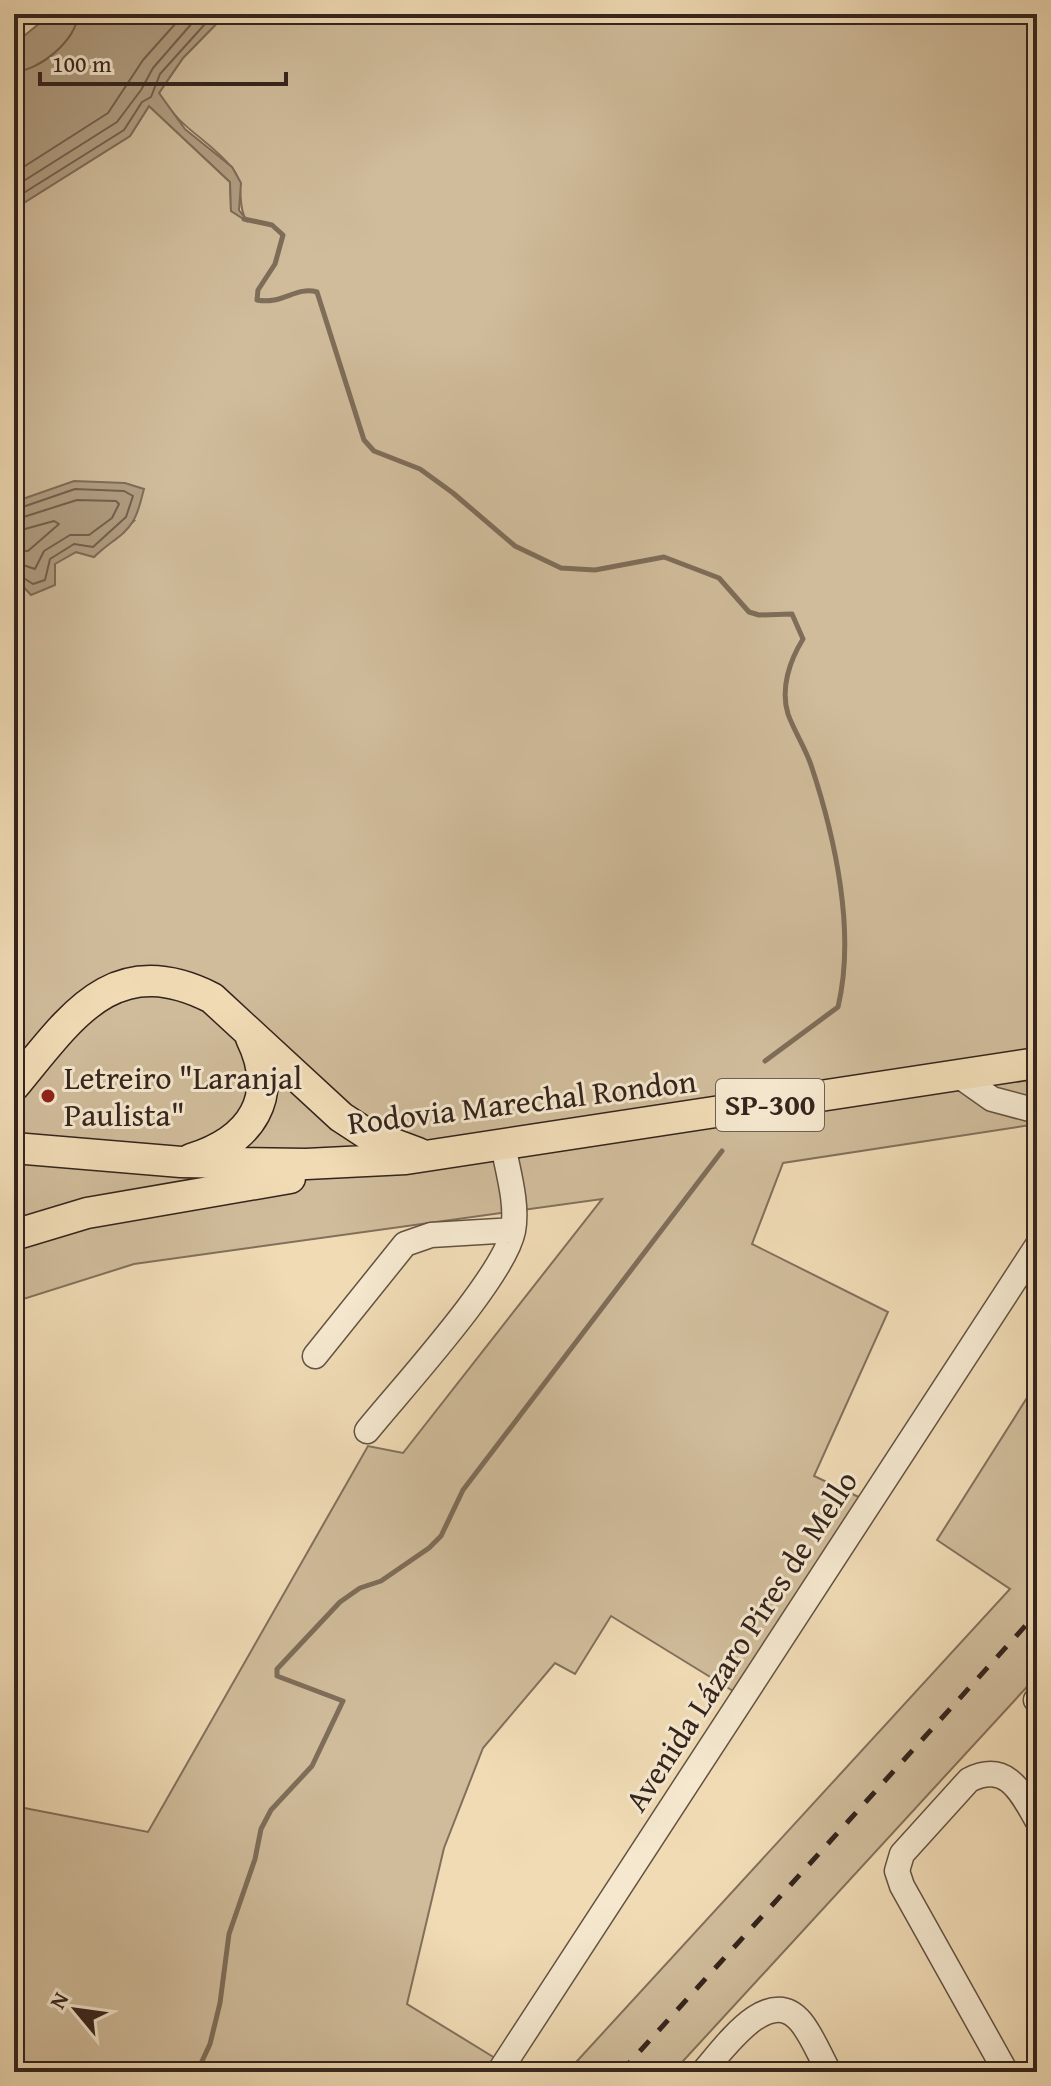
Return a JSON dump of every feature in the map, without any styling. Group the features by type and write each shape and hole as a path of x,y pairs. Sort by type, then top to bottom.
{"main road":[{"path":"14,1086 85,1004 125,983 160,980 190,987 212,998 341,1117 417,1158"},
{"path":"181,1162 224,1144 252,1120 260,1104 263,1072 248,1032"},
{"name":"Rodovia Marechal Rondon","path":"14,1148 181,1162 306,1164 417,1158 1037,1063"},
{"path":"14,1235 87,1213 417,1158"}],"street":[{"path":"958,1075 992,1099 1037,1111"},
{"path":"367,1431 495,1270 513,1230 514,1210 503,1145"},
{"path":"315,1356 405,1244 419,1237 513,1230"},
{"name":"Avenida Lázaro Pires de Mello","path":"499,2072 1037,1246"},
{"path":"1006,2072 902,1886 897,1865 902,1854 969,1780 977,1776 994,1774 1017,1784 1037,1820"},
{"path":"703,2072 754,2017 778,2011 801,2021 829,2072"}],"shaded area":[{"path":"226,14 1037,14 1037,1124 783,1163 752,1244 888,1312 814,1476 863,1499 733,1691 611,1616 575,1674 555,1663 483,1748 444,1848 407,2004 495,2058 486,2072 14,2072 14,1806 148,1832 368,1446 403,1453 602,1199 134,1264 14,1302 14,557 18,581 76,552 94,557 134,521 14,502 14,209 130,136 149,106 230,182 231,211 246,220 239,181 232,168 176,116 159,93 183,58"},
{"path":"1037,1382 1037,1676 673,2072 567,2072 1010,1589 937,1540"}],"water":[{"path":"51,14 226,14 183,58 159,93 185,129 232,167 241,183 239,210 248,222 231,211 230,182 149,106 130,136 14,209 14,44"},
{"path":"74,481 125,483 144,489 137,514 125,531 94,557 76,552 55,564 55,585 31,595 18,581 14,502"}],"waterway":[{"path":"244,219 272,225 283,235 275,264 258,290 257,300 274,300 302,291 317,292 364,440 374,451 420,469 515,546 561,568 595,570 664,557 719,578 749,612 759,615 792,614 803,639 788,675 786,704 811,765 828,823 840,885 845,948 838,1007 765,1061"},
{"path":"197,2072 210,2044 220,2003 229,1934 255,1859 261,1829 271,1810 312,1766 343,1701 277,1676 277,1669 340,1602 360,1588 381,1581 441,1536 463,1490 722,1151"}],"railway":[{"path":"621,2072 1037,1613"}],"place":[{"name":"Letreiro \"Laranjal Paulista\"","path":"48,1096"}]}
